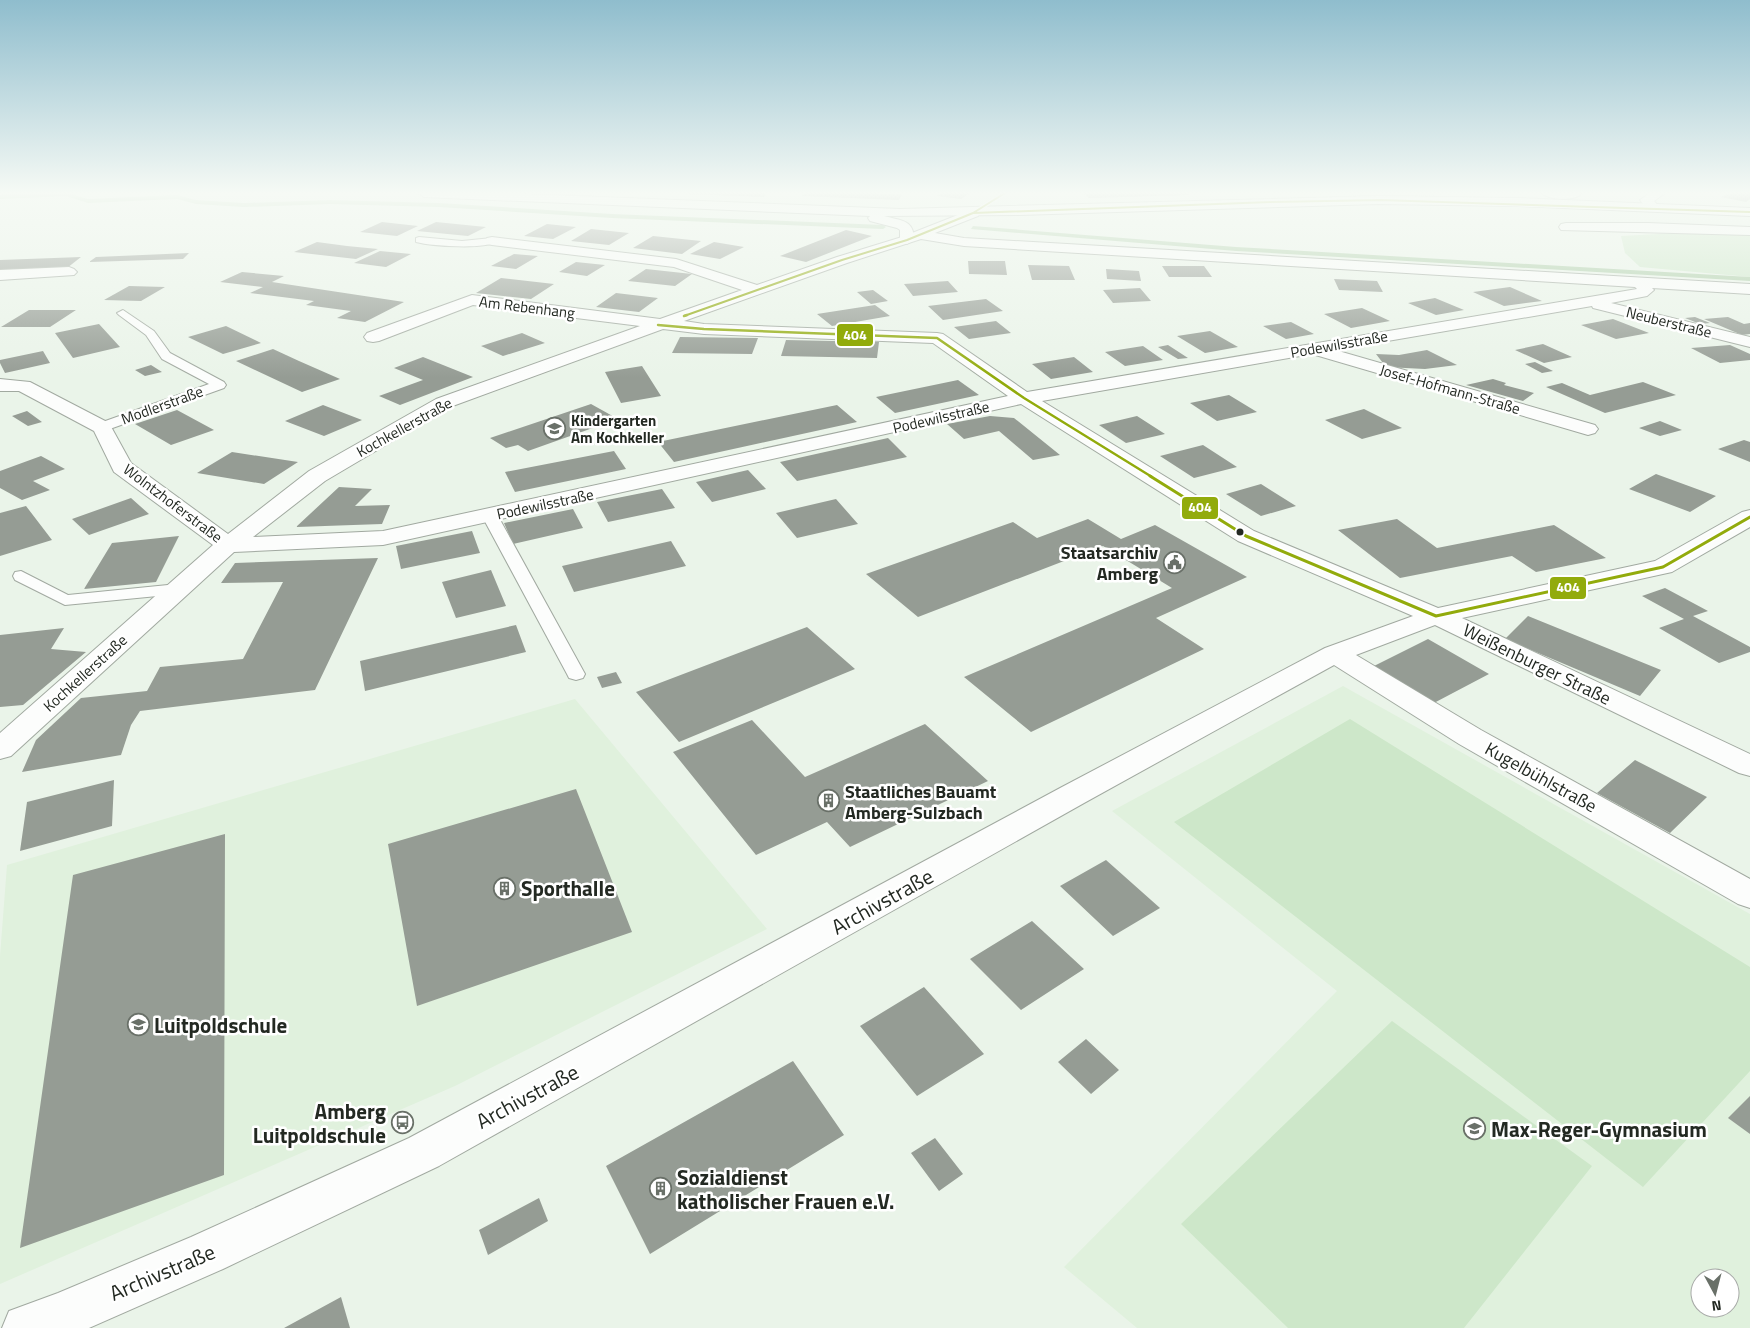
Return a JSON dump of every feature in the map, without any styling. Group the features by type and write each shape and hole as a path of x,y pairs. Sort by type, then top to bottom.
{"street":[{"path":"609,255 676,263 757,290"},
{"name":"Kochkellerstraße","path":"0,749 228,545 316,476 443,403 757,290 862,255"},
{"path":"1178,255 1750,289"},
{"path":"0,275 70,272"},
{"name":"Podewilsstraße","path":"228,545 383,538 1024,398 1641,293 1646,290 1640,283"},
{"name":"Am Rebenhang","path":"373,337 472,300 658,325 704,329 937,338"},
{"name":"Neuberstraße","path":"1588,302 1750,342"},
{"name":"Weißenburger Straße","path":"937,338 1024,398 1246,536 1436,616 1750,766"},
{"name":"Josef-Hofmann-Straße","path":"1313,349 1588,429"},
{"path":"0,385 23,386 102,426"},
{"name":"Wolntzhoferstraße","path":"102,426 122,467 228,545"},
{"name":"Archivstraße","path":"26,1328 60,1316 207,1253 424,1152 584,1066 1065,800 1336,654 1436,616 1663,567 1750,517"},
{"name":"Kugelbühlstraße","path":"1336,654 1470,737 1750,894"}],"lane":[{"name":"Modlerstraße","path":"102,426 220,385 166,356 150,333 123,313"},
{"path":"490,516 576,674"},
{"path":"21,576 65,600 178,589"}],"shaded area":[{"path":"1627,255 1750,255 1750,277 1640,267"},
{"name":"Max-Reger-Gymnasium","path":"1343,686 1750,914 1750,1328 1137,1328 1064,1267 1337,991 1112,811"},
{"path":"575,699 767,929 455,1086 0,1284 0,956 7,865"},
{"path":"1350,719 1750,967 1750,1071 1643,1187 1174,822"},
{"path":"1392,1021 1592,1166 1464,1328 1288,1328 1181,1224"}],"building":[{"path":"187,255 183,259 89,262 96,257"},
{"path":"320,255 365,255 356,259"},
{"path":"371,255 409,255 386,267 354,263"},
{"path":"512,255 538,256 516,269 491,266"},
{"path":"696,255 728,255 720,259"},
{"path":"783,255 824,255 806,262 780,256"},
{"path":"81,257 67,268 0,270 0,260"},
{"path":"968,261 1005,261 1007,275 969,274"},
{"path":"576,262 605,265 587,276 559,272"},
{"path":"1028,265 1069,266 1075,280 1032,280"},
{"path":"1162,266 1204,266 1212,277 1169,277"},
{"path":"646,269 692,274 675,286 628,281"},
{"path":"1106,269 1139,271 1141,281 1107,279"},
{"path":"242,272 284,276 272,282 404,302 365,322 337,318 351,311 306,305 314,301 250,293 263,287 220,282"},
{"path":"501,278 554,284 531,299 476,293"},
{"path":"1334,279 1377,281 1383,292 1339,290"},
{"path":"948,281 958,292 913,296 904,284"},
{"path":"129,286 165,287 141,301 104,300"},
{"path":"1510,287 1542,301 1504,306 1473,292"},
{"path":"1140,288 1151,301 1113,303 1103,290"},
{"path":"873,290 888,301 871,304 857,292"},
{"path":"616,293 658,298 639,312 596,307"},
{"path":"1435,298 1464,310 1436,315 1408,303"},
{"path":"986,299 1003,311 943,320 928,306"},
{"path":"875,305 890,316 832,326 817,314"},
{"path":"1362,308 1390,321 1351,328 1324,314"},
{"path":"29,310 76,310 50,327 1,327"},
{"path":"1695,317 1710,323 1700,324 1685,318"},
{"path":"1728,317 1744,324 1750,323 1750,334 1742,335 1704,319"},
{"path":"1613,319 1649,333 1616,339 1581,325"},
{"path":"996,321 1011,333 969,339 954,327"},
{"path":"1291,322 1314,334 1286,339 1263,326"},
{"path":"99,324 120,347 73,358 55,333"},
{"path":"226,326 261,343 223,354 188,337"},
{"path":"1210,331 1238,347 1205,353 1177,336"},
{"path":"522,333 545,343 503,356 481,346"},
{"path":"680,337 758,338 752,354 672,353"},
{"path":"786,340 879,342 877,358 781,356"},
{"path":"1543,344 1572,357 1544,363 1515,350"},
{"path":"1168,345 1188,358 1178,359 1158,347"},
{"path":"1730,345 1750,354 1750,360 1720,363 1691,348"},
{"path":"1143,346 1163,360 1125,366 1105,352"},
{"path":"273,349 340,379 302,392 236,361"},
{"path":"1427,350 1457,365 1425,369 1386,367 1376,354 1399,355"},
{"path":"43,351 50,363 5,373 0,363 0,360"},
{"path":"423,357 473,377 400,405 379,396 423,380 394,368"},
{"path":"1074,357 1093,372 1051,379 1032,364"},
{"path":"1535,362 1553,371 1542,373 1525,364"},
{"path":"151,365 162,372 145,376 135,370"},
{"path":"642,366 661,396 621,403 605,372"},
{"path":"1493,379 1506,383 1504,385 1534,393 1523,401 1466,385"},
{"path":"958,380 979,395 895,413 876,397"},
{"path":"1643,382 1676,395 1605,413 1546,387 1562,383 1590,395"},
{"path":"1229,395 1257,412 1217,421 1190,403"},
{"name":"Kindergarten Am Kochkeller","path":"591,404 618,419 528,451 518,445 506,448 490,438"},
{"path":"323,405 362,420 324,436 285,421"},
{"path":"837,405 857,422 674,462 658,442"},
{"path":"1364,409 1402,428 1362,439 1325,420"},
{"path":"177,410 214,430 171,445 135,424"},
{"path":"27,411 42,422 28,426 12,416"},
{"path":"990,416 1014,418 1060,455 1033,460 999,431 964,439 947,424"},
{"path":"1137,416 1165,434 1126,443 1099,425"},
{"path":"1660,421 1682,430 1660,436 1639,428"},
{"path":"888,438 907,457 797,481 780,462"},
{"path":"1744,440 1750,442 1750,462 1718,449"},
{"path":"1203,445 1237,467 1194,478 1160,456"},
{"path":"614,451 626,469 515,492 505,472"},
{"path":"232,452 298,462 264,484 197,473"},
{"path":"41,456 65,469 33,481 50,490 22,500 0,488 0,471"},
{"path":"748,470 766,489 712,502 696,482"},
{"path":"1656,474 1716,496 1690,512 1629,489"},
{"path":"1261,484 1296,506 1261,516 1226,494"},
{"path":"339,487 372,489 355,506 390,505 382,524 296,527"},
{"path":"662,489 675,508 608,522 597,502"},
{"path":"131,498 149,514 89,535 72,519"},
{"path":"836,499 858,524 797,538 776,513"},
{"path":"26,506 52,540 0,556 0,513"},
{"path":"573,509 583,528 513,544 504,523"},
{"path":"1088,519 1121,539 1155,525 1247,577 1156,618 1204,649 1031,732 964,677 1172,588 1103,546 918,617 866,574 1013,522 1037,538"},
{"path":"1397,519 1437,548 1554,525 1606,558 1536,572 1512,556 1400,578 1338,530"},
{"path":"472,531 480,553 401,569 396,546"},
{"path":"179,536 156,582 84,589 112,543"},
{"path":"671,541 686,566 574,592 562,566"},
{"path":"378,558 315,690 140,711 131,725 121,755 22,772 36,740 81,698 147,691 160,667 243,659 283,582 221,583 235,563"},
{"path":"491,570 506,606 456,618 442,582"},
{"path":"1665,588 1708,611 1693,616 1750,647 1750,652 1719,663 1659,628 1684,619 1642,596"},
{"path":"1528,616 1661,670 1640,696 1505,639"},
{"path":"516,625 526,652 365,691 360,661"},
{"path":"807,627 855,669 679,742 636,692"},
{"path":"64,628 51,649 86,652 23,705 0,707 0,635"},
{"path":"1428,639 1489,674 1432,704 1372,667"},
{"path":"616,672 622,683 602,688 597,677"},
{"name":"Staatliches Bauamt Amberg-Sulzbach","path":"752,720 805,777 925,724 988,781 850,847 827,822 756,855 673,752"},
{"path":"1635,760 1707,797 1670,833 1597,793"},
{"path":"114,780 112,826 20,851 27,802"},
{"name":"Sporthalle","path":"576,789 632,932 417,1006 388,844"},
{"name":"Luitpoldschule","path":"225,834 224,1175 20,1248 73,875"},
{"path":"1106,860 1160,908 1113,936 1060,886"},
{"path":"1032,921 1084,969 1021,1010 970,959"},
{"path":"924,987 984,1054 917,1096 860,1026"},
{"path":"1086,1039 1119,1070 1091,1094 1058,1062"},
{"path":"793,1061 844,1135 650,1254 606,1166"},
{"path":"1750,1096 1750,1134 1728,1118"},
{"path":"935,1138 963,1174 939,1191 911,1153"},
{"path":"539,1198 548,1221 488,1255 479,1230"},
{"path":"341,1297 350,1328 284,1328"}],"waterway":[{"path":"1338,255 1750,279"}],"transit line":[{"name":"404","path":"684,316 858,255"},
{"name":"404","path":"658,325 704,329 937,338 1024,398 1246,536 1436,616 1663,567 1750,517"}],"place":[{"name":"Kindergarten Am Kochkeller","path":"555,429"},
{"name":"Staatsarchiv Amberg","path":"1174,562"},
{"name":"Staatliches Bauamt Amberg-Sulzbach","path":"829,801"},
{"name":"Sporthalle","path":"505,888"},
{"name":"Luitpoldschule","path":"138,1025"},
{"name":"Amberg Luitpoldschule","path":"402,1123"},
{"name":"Max-Reger-Gymnasium","path":"1475,1129"},
{"name":"Sozialdienst katholischer Frauen e.V.","path":"661,1189"}]}
